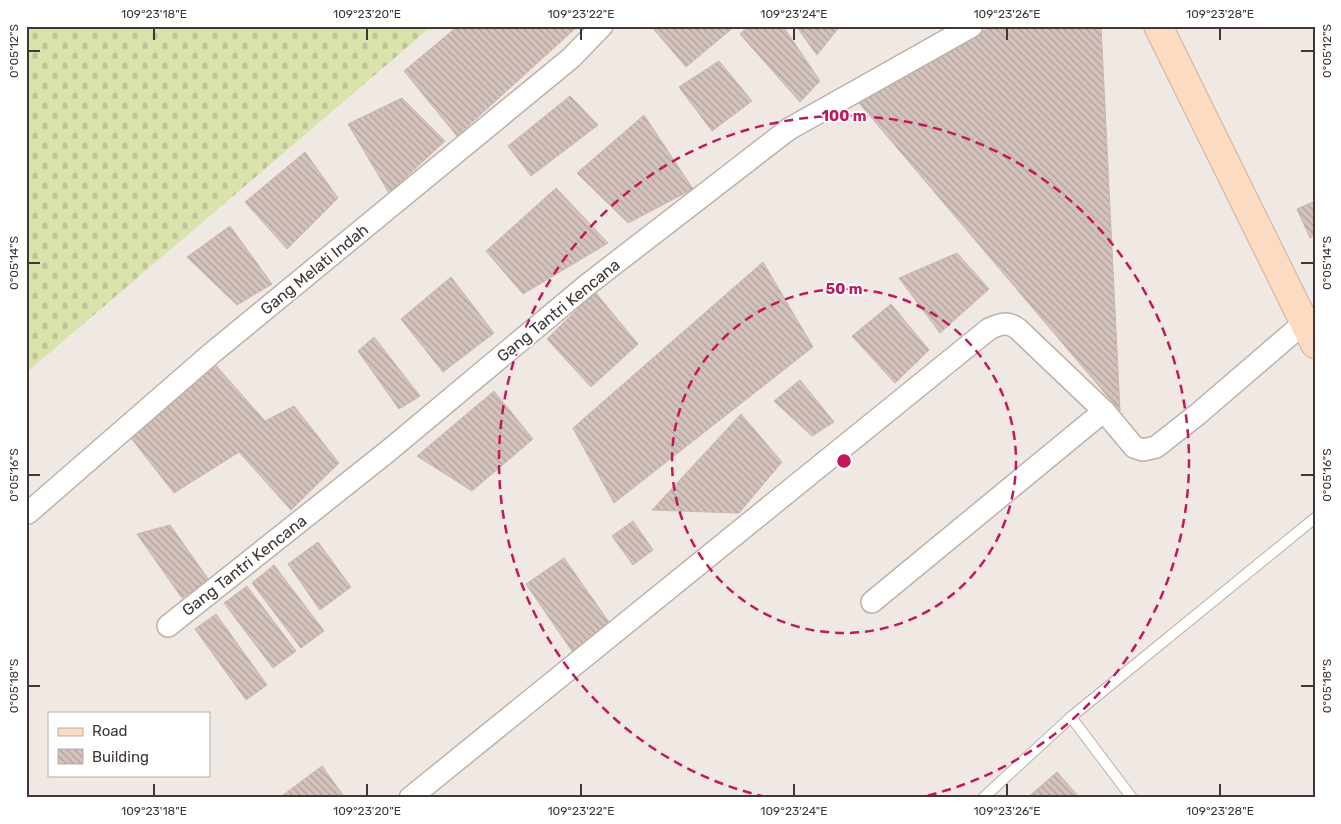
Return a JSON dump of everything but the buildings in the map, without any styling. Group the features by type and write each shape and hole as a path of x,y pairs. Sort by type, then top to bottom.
{"main road":[{"path":"1158,26 1310,333"}],"street":[{"name":"Gang Melati Indah","path":"28,514 212,353 571,58 602,26"},
{"name":"Gang Tantri Kencana","path":"168,626 387,452 587,285 789,129 972,26"},
{"path":"410,798 989,329 1003,324 1014,326 1104,411 1134,447 1149,450 1156,447 1198,414 1310,333"},
{"path":"872,602 1104,411"}],"lane":[{"path":"983,798 1070,717 1315,518"},
{"path":"1070,717 1132,798"}],"green space":[{"path":"26,26 432,26 26,373"}]}
